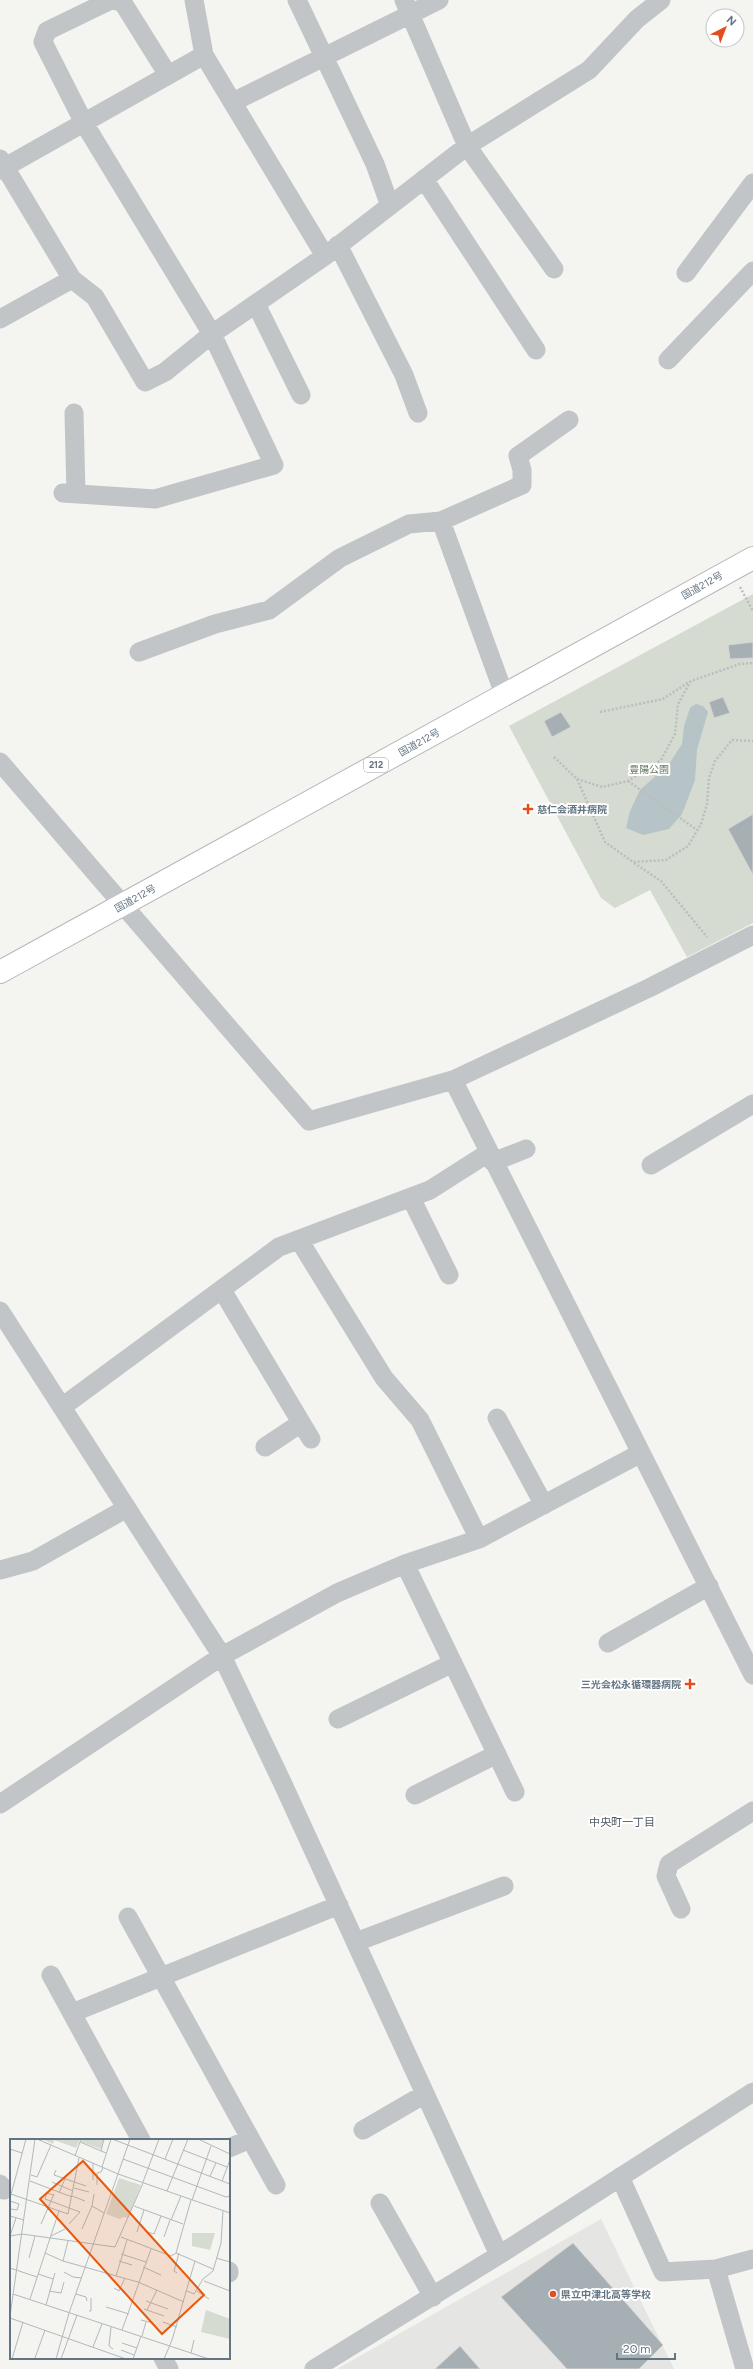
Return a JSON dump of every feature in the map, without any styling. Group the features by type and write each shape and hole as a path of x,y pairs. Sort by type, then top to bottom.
{"highway":[{"name":"国道212号","path":"0,972 753,558"}],"street":[{"path":"74,413 69,494 155,499 274,465 212,334 84,123 43,42 47,31 111,0"},
{"path":"115,0 123,3 168,76"},
{"path":"194,0 204,55 233,102 331,250 404,375 418,413"},
{"path":"297,0 375,164 390,206"},
{"path":"233,102 324,57 408,7 439,0"},
{"path":"204,55 84,123 2,165 72,279 95,297 144,382 165,372 212,334 331,250 467,146 589,70 637,19 661,0"},
{"path":"408,7 467,146 554,269"},
{"path":"424,179 536,350"},
{"path":"686,273 753,183"},
{"path":"668,360 753,271"},
{"path":"0,319 72,279"},
{"path":"256,304 301,395"},
{"path":"139,652 215,624 269,610 340,558 409,524 441,521 522,486 522,470 518,456 569,420"},
{"path":"441,521 504,694"},
{"path":"0,762 121,905 309,1121 453,1080 649,988 753,935"},
{"path":"453,1080 710,1586 753,1675"},
{"path":"651,1165 753,1104"},
{"path":"62,1407 279,1248 430,1190 491,1157 526,1148"},
{"path":"411,1198 449,1275"},
{"path":"299,1240 384,1378 420,1420 479,1539"},
{"path":"222,1290 311,1439"},
{"path":"0,1311 222,1656 339,1905 499,2255"},
{"path":"497,1418 544,1504"},
{"path":"265,1447 301,1423"},
{"path":"0,1804 222,1656 337,1593 406,1564 479,1539 642,1453"},
{"path":"0,1570 33,1561 127,1508"},
{"path":"406,1564 515,1792"},
{"path":"608,1643 710,1586"},
{"path":"338,1719 453,1663"},
{"path":"415,1795 497,1754"},
{"path":"681,1909 666,1876 669,1864 753,1811"},
{"path":"356,1942 504,1886"},
{"path":"72,2013 339,1905"},
{"path":"128,1917 276,2185"},
{"path":"50,1975 140,2139"},
{"path":"314,2369 433,2297 753,2092"},
{"path":"363,2130 425,2094"},
{"path":"230,2148 250,2139"},
{"path":"620,2177 663,2272 716,2269 753,2259"},
{"path":"380,2203 433,2297"},
{"path":"716,2269 745,2369"},
{"path":"164,2359 169,2369"}],"path":[{"path":"738,584 753,611"},
{"path":"600,712 663,699 691,681 740,664 753,663"},
{"path":"577,779 602,787 628,781 661,760 675,734 678,704 691,681"},
{"path":"633,862 666,860 688,846 697,830 707,804 709,778 715,761 732,740 753,741"},
{"path":"554,757 577,779 605,842 661,881 711,943 716,954"},
{"path":"628,781 697,830"}],"shaded area":[{"path":"696,704 703,706 708,712 697,750 695,780 682,814 669,829 643,835 626,828 630,811 640,790 669,764 682,744 684,726 690,708"},
{"name":"県立中津北高等学校","path":"601,2219 674,2369 337,2369"}],"green space":[{"name":"豊陽公園","path":"753,594 753,923 687,957 650,890 615,908 601,898 509,726"}],"building":[{"path":"753,642 753,658 730,659 728,645"},
{"path":"723,697 730,713 714,718 709,702"},
{"path":"561,712 571,727 552,737 544,721"},
{"path":"753,814 753,875 728,829"},
{"path":"573,2243 663,2345 639,2369 567,2369 501,2297"},
{"path":"460,2346 480,2369 435,2369"}],"place":[{"name":"慈仁会酒井病院","path":"528,809"},
{"name":"三光会松永循環器病院","path":"690,1684"},
{"name":"県立中津北高等学校","path":"553,2294"}],"district":[{"name":"中央町一丁目","path":"622,1822"}]}
